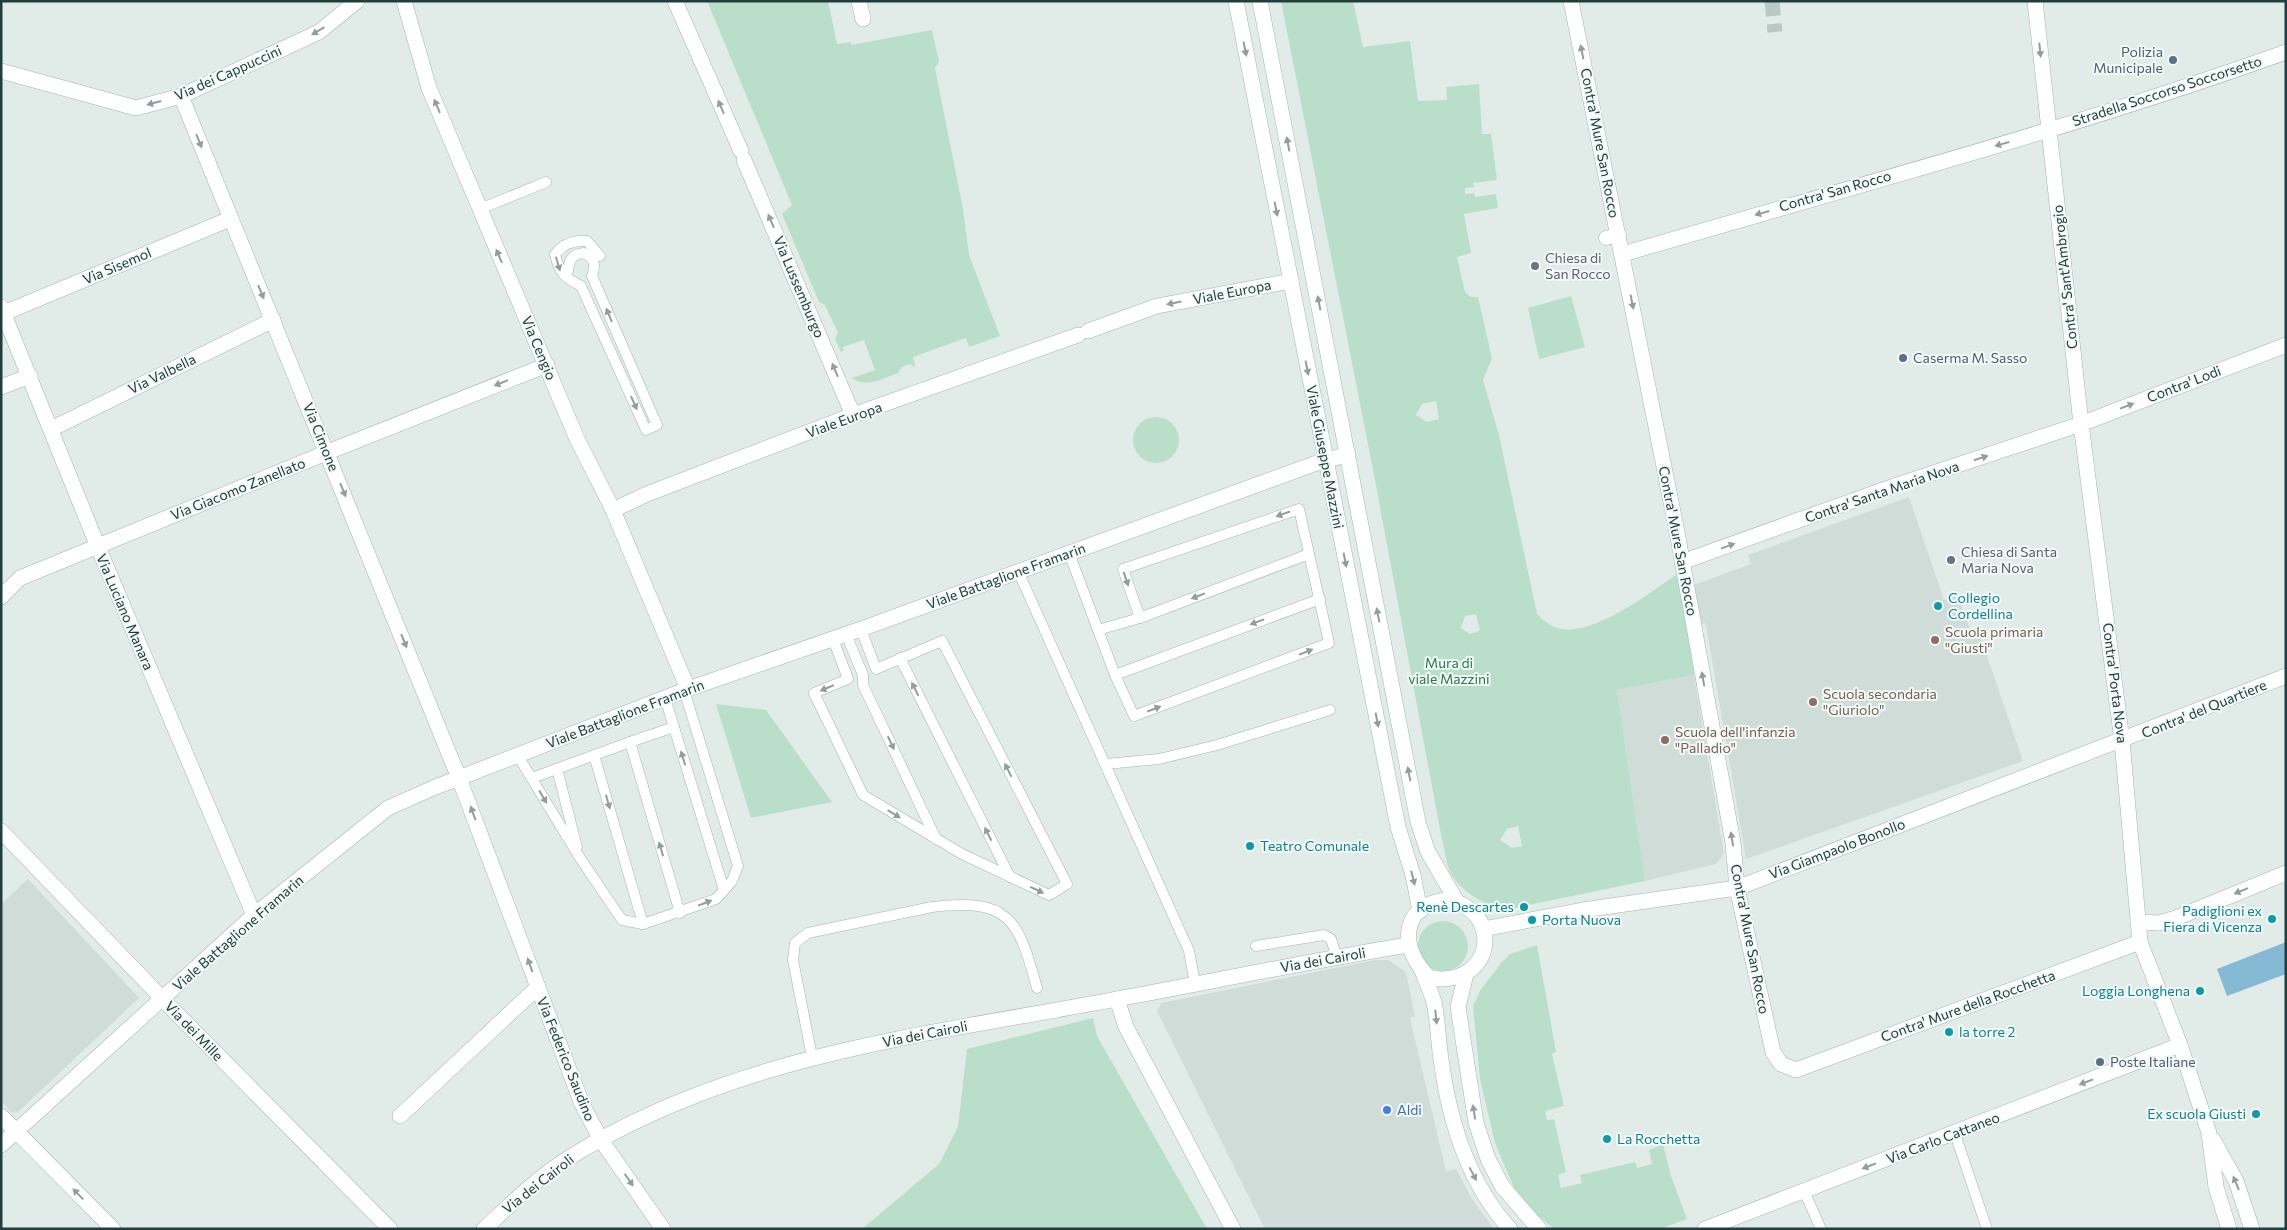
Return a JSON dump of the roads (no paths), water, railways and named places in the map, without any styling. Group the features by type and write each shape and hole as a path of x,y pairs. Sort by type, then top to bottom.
{"street":[{"name":"Via dei Cappuccini","path":"1,71 136,108 181,96 319,32 357,1"},
{"name":"Via Cengio","path":"404,1 429,88 577,440 613,510 686,689"},
{"name":"Via Lussemburgo","path":"675,1 853,416"},
{"path":"859,1 863,20"},
{"name":"Viale Giuseppe Mazzini","path":"1236,1 1398,827 1413,875 1420,911"},
{"name":"Viale Giuseppe Mazzini","path":"1260,1 1418,822 1428,852 1457,902"},
{"name":"Contra' Mure San Rocco","path":"1571,1 1612,237 1622,254 1682,562 1733,843 1737,888 1773,1052 1781,1064 1796,1070"},
{"name":"Contra' Sant'Ambrogio","path":"2036,1 2081,424"},
{"name":"Stradella Soccorso Soccorsetto","path":"2049,130 2183,88 2286,52"},
{"name":"Via Cimone","path":"181,96 230,219 328,452 459,778"},
{"name":"Contra' San Rocco","path":"1622,254 2049,130"},
{"name":"Via Sisemol","path":"2,310 230,219"},
{"name":"Viale Europa","path":"613,510 647,494 853,416 1157,306 1291,281"},
{"name":"Via Luciano Manara","path":"2,310 98,547 254,915"},
{"name":"Via Valbella","path":"51,429 273,320"},
{"name":"Contra' Lodi","path":"2081,424 2286,345"},
{"name":"Via Giacomo Zanellato","path":"1,598 20,578 547,365"},
{"path":"1,387 30,376"},
{"name":"Contra' Santa Maria Nova","path":"1682,562 1894,486 2081,424"},
{"name":"Contra' Porta Nova","path":"2081,424 2122,741 2140,942 2180,1045 2209,1133"},
{"name":"Viale Battaglione Framarin","path":"1,1145 254,915 388,808 459,778 686,689 847,634 1348,454"},
{"name":"Contra' del Quartiere","path":"2122,741 2286,676"},
{"name":"Via Giampaolo Bonollo","path":"1484,929 1583,910 1737,888 2122,741"},
{"name":"Via Federico Saudino","path":"459,778 582,1104 601,1140 663,1229"},
{"name":"Via dei Mille","path":"1,831 162,999 390,1229"},
{"path":"2138,922 2159,923 2176,918 2286,873"},
{"path":"1422,970 1430,978 1456,978 1466,974 1484,954 1487,942 1484,929 1469,909 1457,902 1438,901 1420,911 1408,934 1408,945 1422,970 1434,1000 1441,1060 1449,1102 1468,1164 1484,1195 1510,1229"},
{"name":"Contra' Mure della Rocchetta","path":"1796,1070 2140,942"},
{"name":"Via dei Cairoli","path":"484,1229 554,1168 663,1107 730,1082 812,1057 955,1027 1408,945"},
{"path":"1466,974 1458,1007 1476,1123 1488,1159 1502,1186 1539,1229"},
{"name":"Via Federico Saudino","path":"400,1116 538,987"},
{"path":"1117,999 1126,1027 1233,1229"},
{"name":"Via Carlo Cattaneo","path":"1706,1229 1955,1134 2180,1045"},
{"path":"1,1116 112,1229"},
{"path":"2209,1133 2216,1187 2229,1229"},
{"path":"2209,1133 2236,1180 2252,1229"}],"lane":[{"path":"480,209 546,182"},
{"path":"568,271 568,261 575,254 584,253 593,258 596,267 592,276 657,425 646,430 581,286 564,277 558,269 555,254 561,247 578,241 587,241 600,256"},
{"path":"1069,553 1115,675 1134,716 1329,643 1299,509 1123,570 1140,618"},
{"path":"1098,630 1140,618 1309,554"},
{"path":"1018,571 1189,951 1195,983"},
{"path":"1115,675 1320,599"},
{"path":"847,634 876,669 942,641 1067,884 1048,895 936,839 863,795 814,693 848,679 847,634"},
{"path":"847,634 863,675 863,685 936,839"},
{"path":"900,658 1010,877"},
{"path":"518,756 580,858 622,920 643,924 680,913 716,899 732,881 738,866 686,689"},
{"path":"665,698 724,890"},
{"path":"1106,764 1159,759 1217,745 1330,710"},
{"path":"532,778 674,727"},
{"path":"630,742 680,913"},
{"path":"594,756 643,924"},
{"path":"557,769 580,858"},
{"path":"812,1057 793,960 795,943 808,933 932,907 951,905 988,907 1001,912 1014,923 1029,958 1037,988"},
{"path":"1256,946 1324,935 1331,938 1337,958"},
{"path":"1955,1134 1987,1229"},
{"path":"1804,1191 1821,1229"}],"water":[{"path":"2286,942 2286,974 2227,996 2217,969"}],"tunnel":[{"path":"1772,1 1775,32"}],"place":[{"name":"Polizia Municipale","path":"2173,60"},
{"name":"Chiesa di San Rocco","path":"1535,266"},
{"name":"Caserma M. Sasso","path":"1903,358"},
{"name":"Chiesa di Santa Maria Nova","path":"1951,560"},
{"name":"Collegio Cordellina","path":"1938,606"},
{"name":"Scuola primaria \"Giusti\"","path":"1935,640"},
{"name":"Scuola secondaria \"Giuriolo\"","path":"1813,702"},
{"name":"Scuola dell'infanzia \"Palladio\"","path":"1665,740"},
{"name":"Teatro Comunale","path":"1250,846"},
{"name":"Renè Descartes","path":"1524,907"},
{"name":"Padiglioni ex Fiera di Vicenza","path":"2272,919"},
{"name":"Porta Nuova","path":"1532,920"},
{"name":"Loggia Longhena","path":"2200,991"},
{"name":"la torre 2","path":"1949,1032"},
{"name":"Poste Italiane","path":"2100,1062"},
{"name":"Aldi","path":"1387,1110"},
{"name":"Ex scuola Giusti","path":"2256,1114"},
{"name":"La Rocchetta","path":"1607,1139"}],"park label":[{"name":"Mura di viale Mazzini","path":"1449,672"}]}
